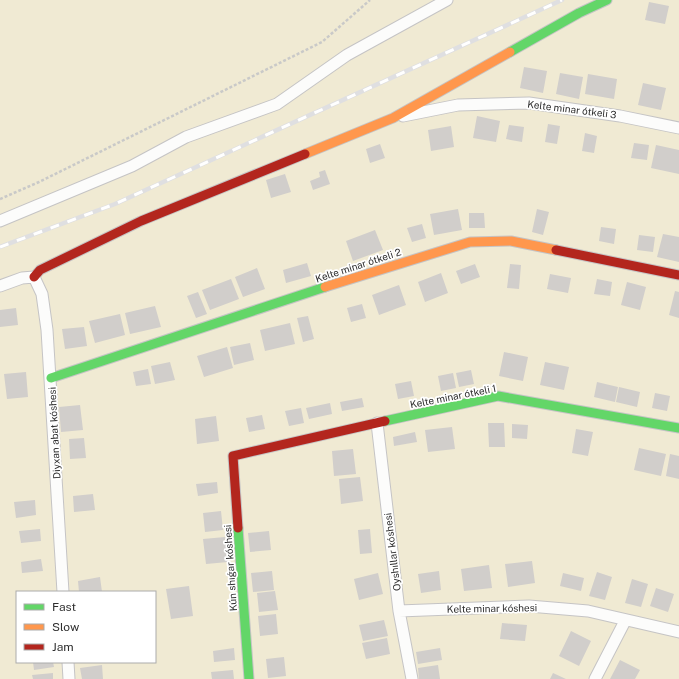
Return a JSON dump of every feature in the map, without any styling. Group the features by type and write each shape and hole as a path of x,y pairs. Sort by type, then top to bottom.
{"street":[{"path":"0,221 132,166 186,137 277,104 347,55 447,0"},
{"path":"0,286 22,278 34,277 40,270 141,221 393,118 579,13 607,0"},
{"name":"Kelte minar ótkeli 3","path":"393,118 458,105 529,103 620,116 679,128"},
{"name":"Kelte minar ótkeli 2","path":"51,378 364,274 470,242 511,241 679,275"},
{"name":"Diyxan abat kóshesi","path":"34,277 42,294 51,378 63,591"},
{"name":"Kelte minar ótkeli 1","path":"233,456 498,396 679,428"},
{"name":"Oyshıllar kóshesi","path":"377,423 399,611 412,679"},
{"name":"Kún shıǵar kóshesi","path":"233,456 249,679"},
{"name":"Kelte minar kóshesi","path":"399,611 529,606 588,611 625,621 679,632"},
{"path":"595,679 625,621"},
{"path":"68,663 69,679"}],"path":[{"path":"0,199 40,182 322,42 370,0"}],"sand":[{"path":"0,0 679,0 679,679 0,679"}],"building":[{"path":"649,2 669,6 665,24 645,20"},
{"path":"524,67 547,71 543,93 520,88"},
{"path":"560,73 583,77 579,99 556,94"},
{"path":"588,74 617,79 614,99 585,94"},
{"path":"643,83 666,88 661,110 638,105"},
{"path":"477,116 500,121 496,142 473,138"},
{"path":"548,124 560,126 557,144 545,142"},
{"path":"509,125 524,127 522,142 506,139"},
{"path":"451,126 454,147 431,151 428,130"},
{"path":"585,133 597,136 594,153 582,151"},
{"path":"634,143 649,145 647,160 631,158"},
{"path":"380,144 385,158 370,163 366,149"},
{"path":"656,145 679,150 679,174 651,168"},
{"path":"325,170 330,184 313,190 310,181 320,177 319,172"},
{"path":"285,174 291,192 271,198 266,180"},
{"path":"458,209 462,230 434,235 430,214"},
{"path":"537,209 549,212 543,235 532,232"},
{"path":"469,213 484,213 485,228 469,228"},
{"path":"422,224 426,238 412,242 407,228"},
{"path":"601,227 616,229 614,244 599,241"},
{"path":"375,230 383,250 353,261 346,241"},
{"path":"663,234 679,237 679,262 657,257"},
{"path":"639,235 655,237 653,252 637,250"},
{"path":"307,263 311,276 286,283 283,270"},
{"path":"475,264 480,277 461,284 456,271"},
{"path":"510,264 521,265 519,289 507,288"},
{"path":"257,268 265,289 243,297 235,277"},
{"path":"441,273 448,293 425,302 418,282"},
{"path":"550,274 571,278 568,293 547,289"},
{"path":"231,279 239,299 210,310 202,290"},
{"path":"597,279 612,282 610,296 594,294"},
{"path":"627,282 646,287 640,310 621,305"},
{"path":"399,285 406,305 379,315 372,295"},
{"path":"675,291 679,292 679,318 669,315"},
{"path":"198,292 207,314 196,318 187,296"},
{"path":"362,304 366,318 351,322 347,308"},
{"path":"155,306 161,327 130,334 125,313"},
{"path":"16,308 18,325 0,327 0,310"},
{"path":"120,314 125,335 95,343 89,321"},
{"path":"308,316 314,339 303,342 297,318"},
{"path":"290,323 295,344 265,351 260,330"},
{"path":"84,327 87,346 65,349 62,329"},
{"path":"250,343 254,360 234,365 230,347"},
{"path":"227,347 233,368 204,377 197,356"},
{"path":"504,352 528,357 523,381 499,376"},
{"path":"170,362 175,380 155,384 151,366"},
{"path":"545,362 569,367 564,390 540,385"},
{"path":"148,369 151,384 136,386 133,372"},
{"path":"471,370 474,384 459,387 456,373"},
{"path":"26,372 28,397 7,399 4,374"},
{"path":"453,373 456,388 441,391 438,376"},
{"path":"411,381 414,396 398,399 395,384"},
{"path":"597,382 618,387 615,402 594,397"},
{"path":"619,387 640,392 637,407 616,402"},
{"path":"655,393 670,396 667,411 652,408"},
{"path":"362,398 364,407 342,411 340,402"},
{"path":"330,403 332,414 309,419 306,408"},
{"path":"80,405 83,430 61,432 59,407"},
{"path":"301,408 304,423 289,426 285,411"},
{"path":"262,415 265,429 249,432 246,418"},
{"path":"216,416 219,441 197,444 195,419"},
{"path":"488,423 504,423 505,447 489,447"},
{"path":"512,424 528,425 527,439 512,438"},
{"path":"452,427 455,449 428,452 425,430"},
{"path":"576,429 593,432 588,456 572,453"},
{"path":"415,432 417,442 394,446 393,437"},
{"path":"84,438 86,458 70,459 69,439"},
{"path":"639,448 666,454 661,476 634,470"},
{"path":"353,449 356,474 334,476 332,451"},
{"path":"670,454 679,456 679,479 666,476"},
{"path":"360,477 363,501 341,504 339,479"},
{"path":"217,482 218,493 198,496 196,484"},
{"path":"93,494 95,510 74,512 73,496"},
{"path":"35,500 36,515 16,518 14,502"},
{"path":"221,511 223,530 205,532 203,513"},
{"path":"40,529 41,541 21,543 19,531"},
{"path":"370,529 372,553 360,554 358,530"},
{"path":"269,531 271,550 250,552 248,533"},
{"path":"225,537 228,562 206,564 203,539"},
{"path":"41,559 43,571 22,573 21,562"},
{"path":"532,561 535,583 508,587 505,564"},
{"path":"489,565 492,588 464,591 461,569"},
{"path":"272,571 274,590 253,592 251,573"},
{"path":"439,571 441,590 421,593 418,574"},
{"path":"597,572 612,577 605,600 589,596"},
{"path":"378,573 383,594 359,600 354,579"},
{"path":"563,573 584,578 581,591 560,586"},
{"path":"100,577 102,591 79,591 78,581"},
{"path":"632,579 648,584 641,607 625,603"},
{"path":"189,586 193,616 171,619 166,589"},
{"path":"656,588 674,594 668,612 650,606"},
{"path":"275,591 278,610 259,612 257,593"},
{"path":"276,614 278,634 260,636 258,616"},
{"path":"384,620 388,636 363,641 359,625"},
{"path":"502,623 527,625 525,641 500,639"},
{"path":"571,631 591,641 579,666 559,656"},
{"path":"387,638 390,654 366,659 362,643"},
{"path":"234,648 235,660 214,662 213,651"},
{"path":"440,648 442,660 418,664 416,652"},
{"path":"284,657 286,676 268,678 266,659"},
{"path":"620,660 640,670 635,679 610,679"},
{"path":"33,663 53,663 54,667 34,670"},
{"path":"102,665 103,679 82,679 80,668"},
{"path":"438,665 440,679 419,679 418,668"},
{"path":"233,670 234,679 212,679 211,672"},
{"path":"53,673 53,679 33,679 32,675"},
{"path":"553,673 566,679 550,679"}],"railway":[{"path":"0,247 115,204 562,0"}],"traffic: fast":[{"path":"510,52 579,13 607,0"},
{"path":"51,378 325,287"},
{"path":"385,421 498,396 679,428"},
{"path":"238,528 249,679"}],"traffic: slow":[{"path":"305,154 393,118 510,52"},
{"path":"325,287 470,242 511,241 556,250"}],"traffic: jam":[{"path":"34,277 40,270 141,221 305,154"},
{"path":"556,250 679,275"},
{"path":"238,528 233,456 385,421"}]}
